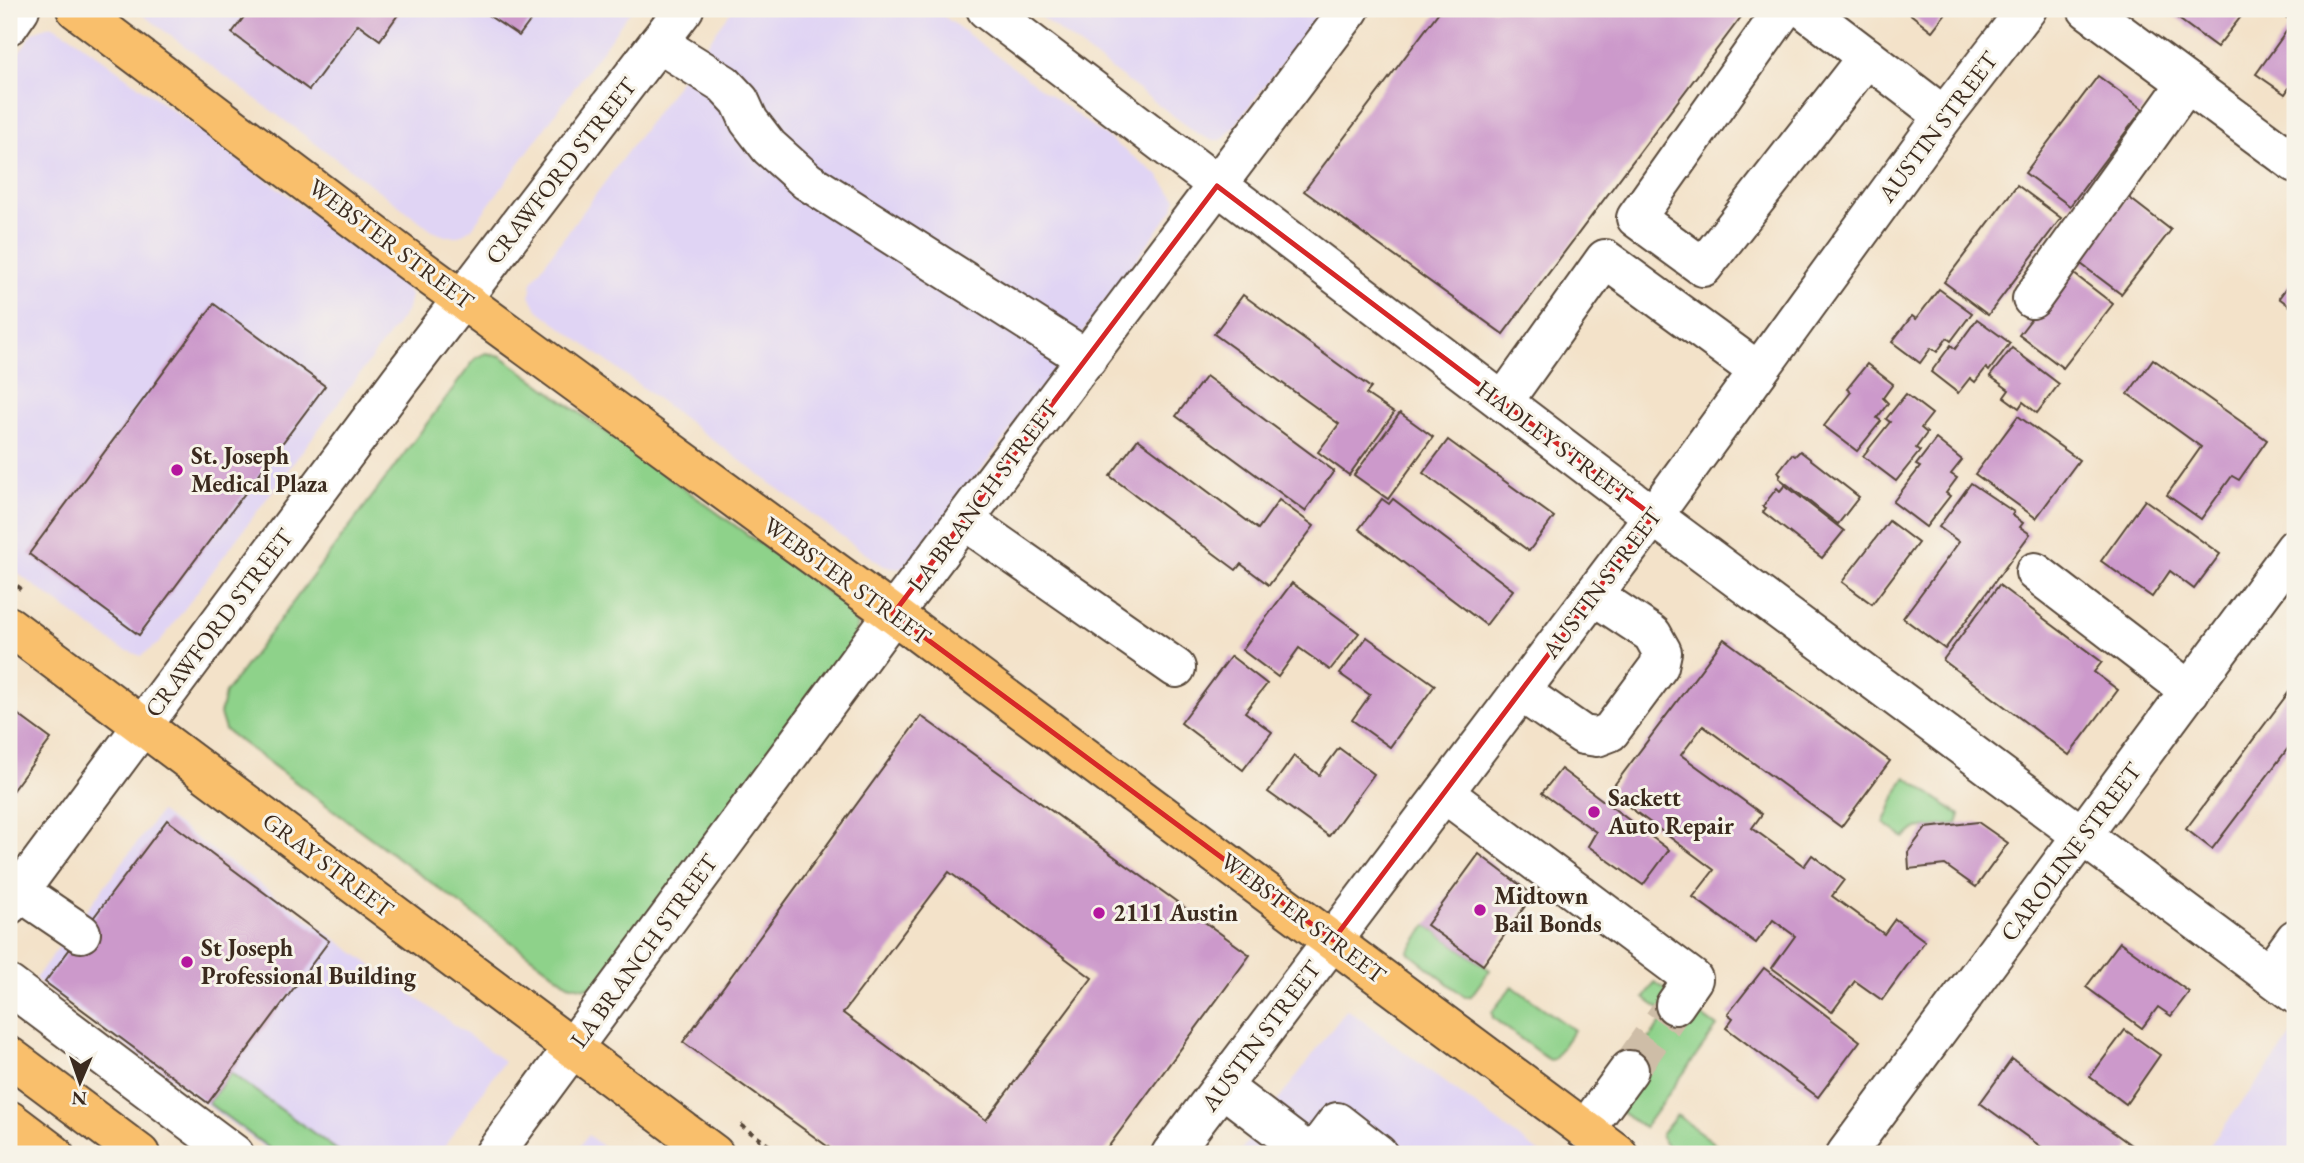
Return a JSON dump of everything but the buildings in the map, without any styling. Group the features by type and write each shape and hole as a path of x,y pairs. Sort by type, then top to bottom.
{"main road":[{"name":"WEBSTER STREET","path":"76,9 1618,1154"},
{"name":"GRAY STREET","path":"9,626 714,1154"},
{"path":"9,1056 140,1154"},
{"path":"9,1120 54,1154"}],"street":[{"path":"9,24 20,9"},
{"name":"CRAWFORD STREET","path":"14,898 463,298 684,9"},
{"name":"HADLEY STREET","path":"986,9 1653,516 2282,985"},
{"name":"LA BRANCH STREET","path":"494,1154 893,614 1350,9"},
{"path":"1784,9 1636,218 1703,267 1867,57"},
{"path":"1804,9 1944,116"},
{"name":"AUSTIN STREET","path":"1171,1154 1653,516 1944,116 2027,9"},
{"path":"2087,9 2295,163"},
{"path":"658,43 724,84 740,101 749,121 769,147 807,181 1087,359"},
{"path":"2032,299 2187,83"},
{"path":"1503,402 1605,259 1758,371"},
{"path":"964,520 1176,668"},
{"name":"CAROLINE STREET","path":"1846,1154 2190,691 2283,592 2295,548"},
{"path":"2035,572 2190,691"},
{"path":"1521,692 1583,735 1597,737 1610,732 1659,666 1662,652 1652,634 1593,595"},
{"path":"1444,793 1693,979 1675,1004"},
{"path":"14,898 81,933"},
{"path":"2282,985 2295,939"},
{"path":"9,985 234,1154"},
{"path":"1585,1130 1629,1070"},
{"path":"1222,1087 1312,1154 1337,1122 1378,1154"}],"highlighted area":[{"path":"1217,186 1653,516 1333,940 893,614"}],"shaded area":[{"path":"135,9 632,9 471,229 459,236 445,236 433,231"},
{"path":"733,9 934,9 1158,175 1176,199 1174,208 911,565 898,569 884,566 863,552 537,309 530,296 532,282 542,267"},
{"path":"1030,9 1322,9 1234,127 1222,140 1211,140 1198,134"},
{"path":"51,25 68,34 402,279 410,296 406,312 159,643 141,656 120,648 9,567 9,66 34,32"},
{"path":"160,812 504,1061 439,1154 273,1154 35,979"},
{"path":"1347,1009 1541,1154 1238,1154"},
{"path":"2295,1031 2295,1154 2203,1154 2286,1044"},
{"path":"588,1135 613,1154 574,1154"}],"green space":[{"path":"486,353 501,356 849,608 857,626 854,640 605,981 586,988 568,984 225,730 220,714 225,693 476,358"},
{"path":"1906,777 1960,815 1957,824 1915,829 1904,838 1884,823"},
{"path":"1427,925 1490,970 1471,996 1465,997 1408,952"},
{"path":"1655,982 1717,1027 1644,1128 1597,1095 1628,1068 1667,1014 1644,998"},
{"path":"1512,986 1574,1030 1554,1059 1549,1060 1493,1018 1492,1012"},
{"path":"231,1073 341,1153 277,1154 208,1103"},
{"path":"1677,1115 1729,1154 1690,1155 1680,1153 1665,1144 1661,1135"}],"tunnel":[{"path":"1629,1070 1675,1005"}],"place":[{"name":"St. Joseph Medical Plaza","path":"177,470"},
{"name":"Sackett Auto Repair","path":"1594,812"},
{"name":"Midtown Bail Bonds","path":"1480,910"},
{"name":"2111 Austin","path":"1099,913"},
{"name":"St Joseph Professional Building","path":"187,962"}]}
